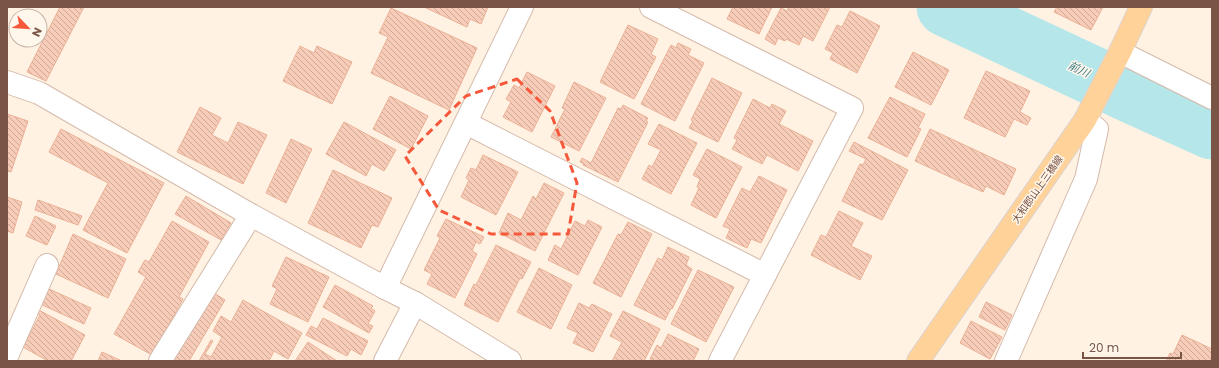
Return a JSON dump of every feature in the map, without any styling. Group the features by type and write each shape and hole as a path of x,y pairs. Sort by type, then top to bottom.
{"main road":[{"name":"大和郡山上三橋線","path":"918,361 1085,120 1118,57 1141,7"}],"street":[{"path":"386,288 522,7"},
{"path":"651,7 852,108 720,361"},
{"path":"1118,57 1212,98"},
{"path":"7,82 39,93 251,215 415,303 510,361"},
{"path":"1006,361 1086,179 1097,129 1085,120"},
{"path":"466,123 765,275"},
{"path":"160,361 251,215"},
{"path":"7,356 47,266"},
{"path":"385,361 415,303"}],"highlighted area":[{"path":"517,79 550,111 577,183 568,234 491,234 439,210 405,156 466,96"}],"building":[{"path":"60,7 84,7 46,81 27,72 39,48 48,48 48,31"},
{"path":"424,7 488,7 481,24 470,19 467,27"},
{"path":"733,7 772,7 759,34 727,19"},
{"path":"789,7 830,7 813,41 803,36 799,45 786,39 785,41 778,38 775,45 765,39 781,8 787,11"},
{"path":"1057,7 1103,7 1091,30 1054,12"},
{"path":"391,8 477,48 449,110 371,73 388,37 379,33"},
{"path":"850,11 880,26 857,73 830,59 833,53 825,49 837,25 842,27"},
{"path":"628,25 658,39 651,54 656,57 634,99 600,82"},
{"path":"678,43 691,49 688,55 704,63 675,121 641,104 671,45 676,48"},
{"path":"300,46 314,53 317,46 352,62 332,104 283,81"},
{"path":"913,52 949,70 931,105 895,87"},
{"path":"986,71 1030,91 1020,112 1031,118 1027,125 1014,119 1005,137 964,118"},
{"path":"527,72 555,86 532,132 503,117 511,102 506,99 514,85 519,88"},
{"path":"712,78 742,93 718,142 689,128 693,121 691,120"},
{"path":"574,82 606,98 579,151 551,137 565,109 562,108"},
{"path":"390,96 428,116 411,149 373,129"},
{"path":"890,97 925,114 918,128 921,129 907,157 868,138"},
{"path":"753,99 770,108 772,104 786,111 779,124 813,141 798,171 767,155 762,164 732,149 737,140 734,138"},
{"path":"623,105 648,118 646,121 648,122 618,182 583,165 584,164 580,162 582,158 591,163 618,108 621,109"},
{"path":"200,107 221,118 212,135 228,143 238,122 267,135 243,184 177,152"},
{"path":"7,114 28,121 11,172 7,171"},
{"path":"344,122 396,150 384,171 372,164 366,176 326,154"},
{"path":"659,124 697,143 671,194 642,179 649,165 652,167 661,150 648,144"},
{"path":"61,129 164,183 127,253 83,230 108,183 49,152"},
{"path":"930,129 1016,169 1004,195 986,186 983,192 915,161"},
{"path":"291,139 312,149 286,203 266,193"},
{"path":"854,142 908,170 882,220 842,201 860,164 863,165 866,159 849,151"},
{"path":"707,149 742,167 716,218 691,205 699,188 697,187 700,179 693,175"},
{"path":"483,155 518,172 496,215 461,197 469,180 466,178 471,168 476,170"},
{"path":"333,170 392,198 378,227 372,225 361,248 308,223"},
{"path":"759,176 787,190 761,243 751,239 747,248 726,238 730,229 723,226 742,188 750,192"},
{"path":"544,183 564,193 535,251 499,233 508,213 521,220 533,196 536,199"},
{"path":"186,196 231,223 221,240 175,214"},
{"path":"7,197 22,202 13,233 7,231"},
{"path":"38,200 82,216 78,225 35,210"},
{"path":"839,211 863,223 851,246 872,256 860,280 811,255 821,235 826,237"},
{"path":"35,216 56,226 47,245 26,236"},
{"path":"446,219 484,237 480,244 476,242 472,251 477,254 455,298 427,284 432,274 424,270 440,238 437,236"},
{"path":"588,220 602,227 578,275 548,260 555,245 561,249 575,221 585,226"},
{"path":"172,221 209,242 179,297 183,299 152,355 114,334 146,277 138,272 145,260 149,262"},
{"path":"628,222 652,234 621,297 593,283 618,234 621,235"},
{"path":"73,234 126,259 108,298 56,274"},
{"path":"496,245 531,262 522,279 520,278 498,322 464,305"},
{"path":"668,247 689,257 686,265 692,269 665,320 634,305 658,258 662,260"},
{"path":"286,257 329,277 308,322 270,304 277,289 272,286"},
{"path":"539,268 572,285 551,329 517,312"},
{"path":"698,270 734,287 706,342 671,324"},
{"path":"335,285 373,306 371,308 375,311 368,324 373,326 369,333 323,307"},
{"path":"47,288 91,308 84,324 40,304"},
{"path":"214,293 225,300 189,361 172,361"},
{"path":"243,300 302,333 288,359 274,351 269,361 199,361 211,340 213,341 205,354 211,357 222,337 213,331 221,316 231,322"},
{"path":"986,302 1012,315 1005,330 979,317"},
{"path":"579,303 589,308 592,304 612,314 593,352 573,343 578,333 567,328"},
{"path":"37,309 85,335 71,361 48,361 23,347 40,315 35,312"},
{"path":"623,311 660,329 644,361 612,361 622,342 610,336"},
{"path":"323,318 368,341 361,355 351,349 347,356 306,335 311,326 317,329"},
{"path":"971,321 1002,337 990,359 960,343"},
{"path":"668,334 699,349 693,361 653,361 650,359 657,345 661,348"},
{"path":"1182,335 1212,349 1212,361 1166,361 1170,353 1173,354"},
{"path":"308,342 337,361 295,361"},
{"path":"102,352 122,361 98,361"}],"waterway":[{"name":"前川","path":"946,7 1212,130"}]}
